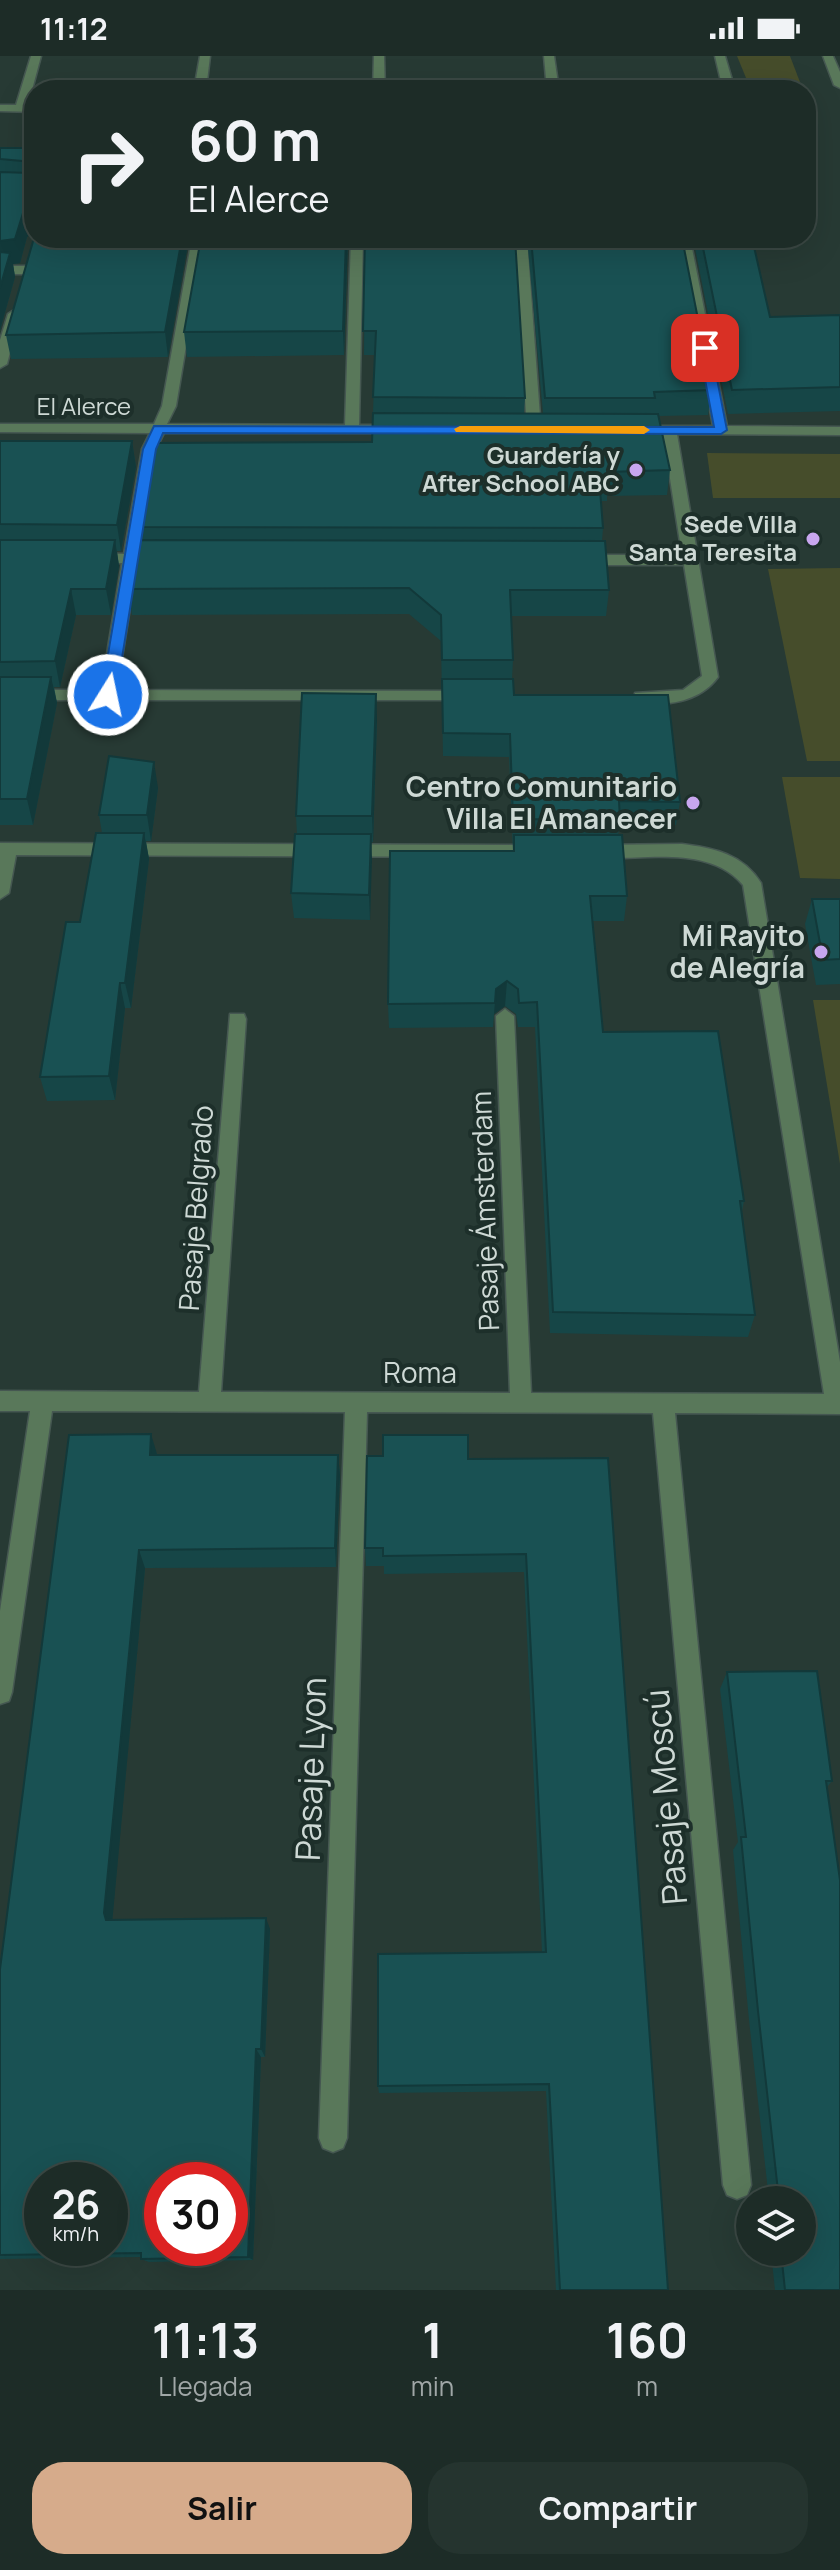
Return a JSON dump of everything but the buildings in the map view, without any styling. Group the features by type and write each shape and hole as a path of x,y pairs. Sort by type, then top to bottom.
{"street":[{"path":"32,80 36,56"},
{"path":"201,80 205,56"},
{"path":"379,56 379,80"},
{"path":"549,56 552,80"},
{"path":"720,56 726,80"},
{"path":"828,56 840,85"},
{"path":"0,108 24,109"},
{"path":"108,695 149,449 169,406 196,248"},
{"path":"352,429 357,248"},
{"path":"522,248 534,430"},
{"path":"686,248 721,430"},
{"path":"0,270 25,278 0,364"},
{"name":"El Alerce","path":"0,428 412,429"},
{"path":"639,430 840,431"},
{"path":"627,697 691,694 703,687 710,677 711,666 669,430"},
{"path":"73,558 179,559"},
{"path":"568,560 693,560"},
{"path":"0,695 486,696"},
{"path":"0,893 4,849 552,851"},
{"path":"584,851 710,853 735,863 752,883 838,1404"},
{"name":"Pasaje Ámsterdam","path":"505,1016 521,1403"},
{"name":"Pasaje Belgrado","path":"209,1402 237,1019"},
{"name":"Roma","path":"0,1401 838,1404"},
{"path":"0,1692 42,1402"},
{"name":"Pasaje Lyon","path":"333,2138 356,1402"},
{"name":"Pasaje Moscú","path":"663,1403 737,2185"}],"green space":[{"path":"737,56 790,56 799,80 747,80"},
{"path":"707,453 840,454 840,498 713,498"},
{"path":"840,568 840,761 807,761 768,569"},
{"path":"782,777 840,777 840,879 800,878"},
{"path":"813,1000 840,1000 840,1164"}],"slow traffic":[{"path":"460,429 644,430"}],"place":[{"name":"Guardería y After School ABC","path":"636,470"},
{"name":"Sede Villa Santa Teresita","path":"813,539"},
{"name":"Centro Comunitario Villa El Amanecer","path":"693,803"},
{"name":"Mi Rayito de Alegría","path":"821,952"}],"route":[{"path":"108,695 149,449 158,429 721,430 705,348"}]}
